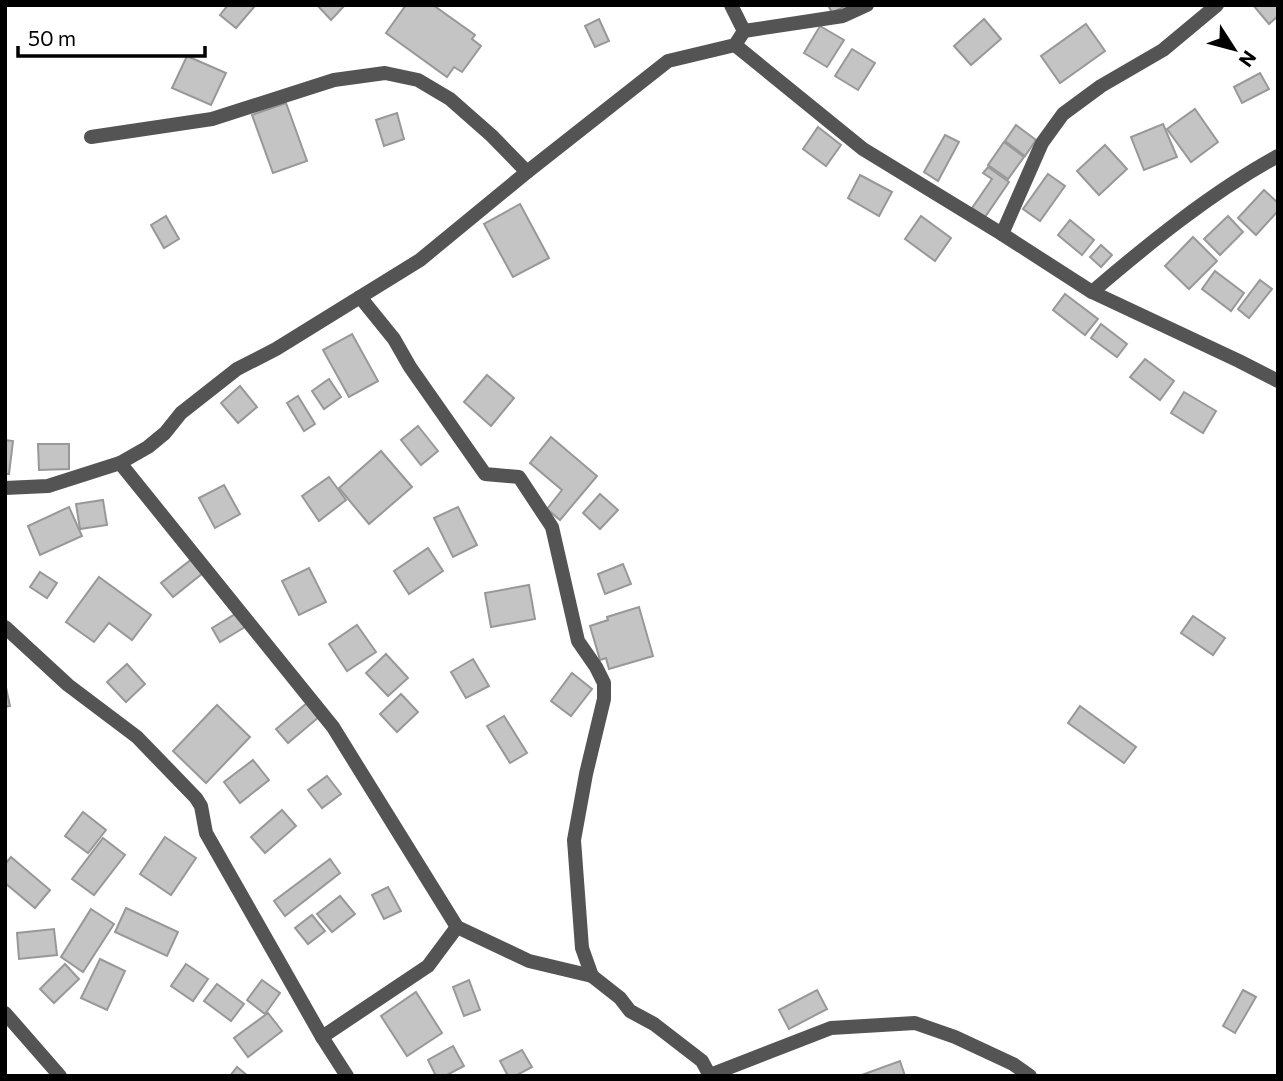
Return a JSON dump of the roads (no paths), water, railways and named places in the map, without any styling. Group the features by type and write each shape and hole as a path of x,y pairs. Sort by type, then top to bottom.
{"street":[{"path":"731,5 744,31"},
{"path":"744,31 843,16 867,5"},
{"path":"1002,234 1042,142 1063,114 1101,86 1163,50 1217,5"},
{"path":"5,488 48,486 120,463 148,447 165,433 181,413 237,369 276,349 420,260 668,61 736,46 744,31"},
{"path":"736,46 863,149 1092,292 1278,381"},
{"path":"91,137 212,120 334,80 385,73 418,80 450,99 527,172"},
{"path":"1092,292 1198,207 1278,156"},
{"path":"360,297 394,339 410,367 485,474 519,477 552,527 578,641 604,683 604,699 574,840 582,948 592,976"},
{"path":"120,463 333,727 457,927 528,961 592,976 620,998 630,1011 654,1024 695,1055 710,1075 831,1028 915,1023 955,1037 1030,1076"},
{"path":"5,627 68,685 137,737 196,798 201,806 206,833 322,1037 348,1076"},
{"path":"322,1037 428,966 457,927"},
{"path":"5,1013 60,1076"}]}
